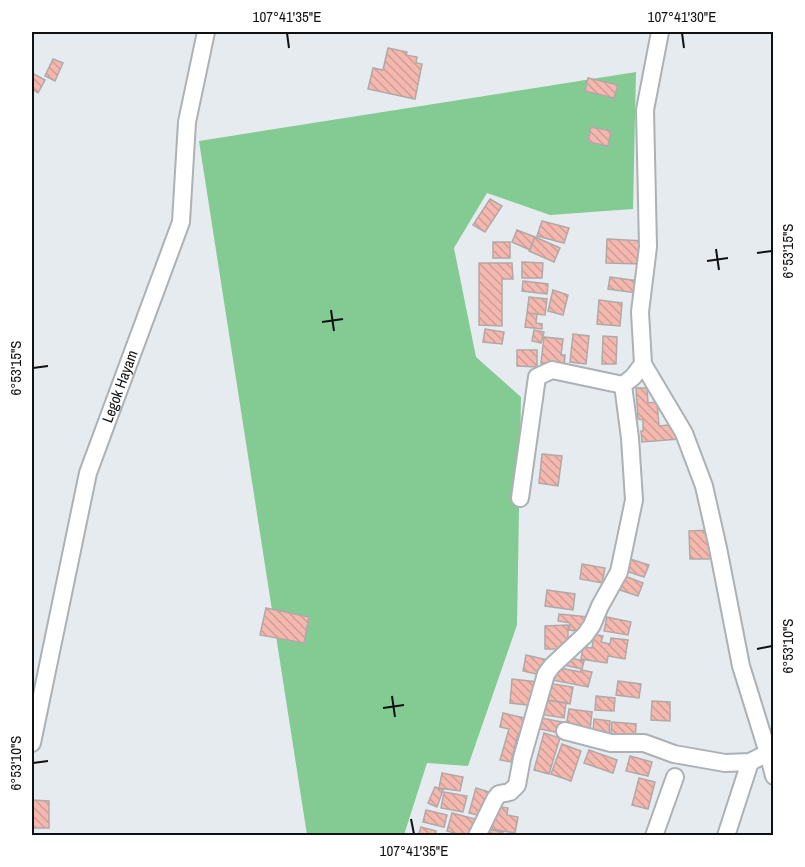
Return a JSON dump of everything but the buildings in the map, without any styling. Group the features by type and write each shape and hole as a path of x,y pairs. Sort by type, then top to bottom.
{"street":[{"name":"Legok Hayam","path":"32,743 88,473 181,222 187,122 206,32"},
{"path":"660,32 645,111 648,247 640,312 643,364 684,434 704,486 741,666 774,776"},
{"path":"623,385 643,364"},
{"path":"520,498 537,377 552,370 623,385"},
{"path":"477,836 495,799 499,794 510,792 517,785 522,758 546,674 585,635 619,572 634,500 630,438 623,385"},
{"path":"565,731 611,742 644,743 674,754 725,763 750,762 768,753"},
{"path":"726,836 750,762"},
{"path":"654,836 675,777"}],"green space":[{"path":"636,72 633,209 550,215 487,193 454,248 476,357 521,397 517,625 468,766 427,763 404,835 307,835 199,141"}]}
